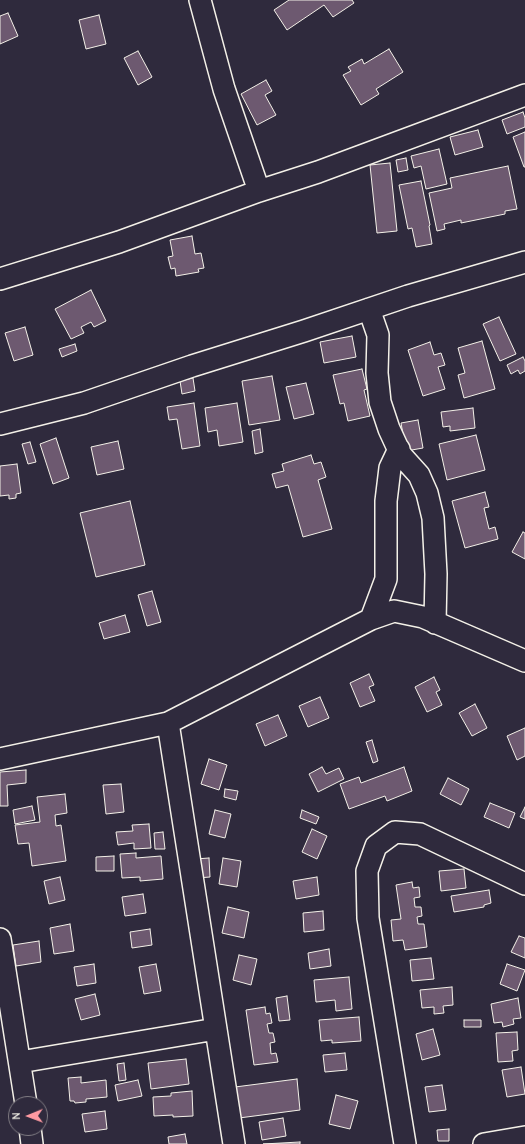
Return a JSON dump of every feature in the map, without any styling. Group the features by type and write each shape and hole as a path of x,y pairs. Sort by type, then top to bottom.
{"street":[{"path":"200,0 224,89 258,191"},
{"path":"0,280 119,242 258,191 318,172 525,95"},
{"path":"0,424 84,403 192,366 304,331 408,296 525,262"},
{"path":"369,309 378,335 377,373 380,402 389,429 401,455 419,475 427,493 433,518 436,574 435,623"},
{"path":"371,619 386,579 386,501 390,468 399,449"},
{"path":"0,759 168,723 371,619 394,611 423,617 525,661"},
{"path":"168,723 234,1144"},
{"path":"405,1144 368,918 367,871 376,846 395,832 420,834 525,884"},
{"path":"0,939 25,1096"},
{"path":"20,1062 216,1029"},
{"path":"484,1144 525,1138"}],"building":[{"path":"289,0 352,0 354,3 333,17 324,5 287,30 274,10"},
{"path":"8,13 18,36 0,44 0,16"},
{"path":"99,15 106,44 86,49 79,20"},
{"path":"389,49 403,72 376,89 379,94 361,105 343,75 351,71 348,67 362,59 364,64"},
{"path":"138,51 152,77 138,85 124,58"},
{"path":"266,80 272,91 265,95 276,115 257,125 241,94"},
{"path":"523,112 525,127 507,134 502,120"},
{"path":"478,130 483,147 455,155 450,137"},
{"path":"525,132 525,167 524,167 513,137"},
{"path":"439,149 447,184 426,189 421,166 414,168 411,156"},
{"path":"406,158 408,170 398,172 396,160"},
{"path":"390,163 397,231 377,233 370,165"},
{"path":"508,166 517,209 505,211 505,214 461,223 461,220 444,224 445,229 437,231 429,193 452,188 450,178"},
{"path":"421,181 430,225 432,244 416,247 412,228 408,229 399,185"},
{"path":"192,236 195,254 201,253 204,268 198,269 199,272 176,276 175,268 171,269 168,257 173,256 170,240"},
{"path":"91,290 106,321 94,327 91,322 81,327 84,333 71,339 55,309"},
{"path":"499,317 516,354 500,361 483,324"},
{"path":"25,327 33,355 14,361 5,333"},
{"path":"352,336 356,357 324,363 320,342"},
{"path":"482,341 495,389 464,398 458,375 465,373 458,348"},
{"path":"430,342 434,355 441,353 445,365 438,367 445,389 423,396 408,350"},
{"path":"75,344 77,351 62,357 59,349"},
{"path":"523,357 525,361 525,371 520,374 518,370 511,374 507,365"},
{"path":"362,369 367,389 364,390 370,416 348,421 344,403 340,404 333,375"},
{"path":"272,376 280,420 249,425 242,381"},
{"path":"193,378 195,391 182,394 180,381"},
{"path":"306,383 314,414 294,419 286,387"},
{"path":"194,403 200,446 182,449 177,419 169,420 167,407"},
{"path":"237,403 243,442 219,446 217,430 208,432 205,408"},
{"path":"473,408 475,428 450,431 450,426 443,427 441,412"},
{"path":"418,420 423,448 406,451 401,423"},
{"path":"260,429 263,452 255,454 252,431"},
{"path":"476,435 485,470 447,480 439,444"},
{"path":"56,438 69,478 53,484 40,444"},
{"path":"118,441 124,469 97,475 91,447"},
{"path":"30,442 36,462 28,464 22,444"},
{"path":"311,455 314,464 321,462 326,477 318,480 332,529 303,537 288,485 276,488 272,474 284,471 282,464"},
{"path":"17,464 21,493 16,494 16,498 9,499 9,495 0,496 0,466"},
{"path":"485,492 489,507 484,508 489,529 495,527 498,539 465,548 452,501"},
{"path":"130,501 145,565 96,577 80,513"},
{"path":"523,532 525,533 525,559 512,552"},
{"path":"152,591 161,622 147,626 138,595"},
{"path":"125,615 130,632 104,639 99,623"},
{"path":"369,674 374,685 369,687 375,701 360,707 350,683"},
{"path":"434,677 440,690 436,692 442,705 427,712 415,687"},
{"path":"320,697 329,718 308,727 299,706"},
{"path":"475,704 487,728 472,736 459,713"},
{"path":"278,715 287,736 265,746 256,724"},
{"path":"525,728 525,756 517,760 507,736"},
{"path":"372,740 378,761 373,763 366,742"},
{"path":"209,759 227,765 219,790 201,784"},
{"path":"322,767 326,774 339,768 344,779 318,792 309,774"},
{"path":"404,767 412,791 387,801 385,796 349,809 340,784 359,777 361,783"},
{"path":"26,770 26,783 7,785 8,806 0,806 0,772"},
{"path":"448,778 469,789 461,805 440,794"},
{"path":"121,784 124,812 106,814 103,785"},
{"path":"225,789 238,791 236,800 224,797"},
{"path":"65,794 67,813 55,815 56,826 61,825 66,861 32,866 29,843 18,844 15,825 40,822 37,797"},
{"path":"490,803 515,813 509,828 484,817"},
{"path":"32,806 35,820 15,824 13,810"},
{"path":"525,807 525,819 520,817"},
{"path":"215,810 231,814 225,838 209,834"},
{"path":"302,810 319,817 316,824 300,818"},
{"path":"149,824 151,848 134,849 134,843 118,845 116,832 133,831 132,825"},
{"path":"312,829 327,836 317,859 302,852"},
{"path":"163,832 165,849 155,849 154,833"},
{"path":"136,853 136,858 161,856 163,879 140,881 140,877 122,878 120,854"},
{"path":"114,856 114,871 96,871 96,857"},
{"path":"209,858 210,877 197,878 195,859"},
{"path":"223,858 241,861 237,887 219,884"},
{"path":"464,869 466,888 441,891 439,871"},
{"path":"60,877 65,900 49,904 44,881"},
{"path":"317,877 319,895 296,899 293,881"},
{"path":"412,882 413,888 419,887 420,897 414,898 415,907 421,907 422,916 417,917 418,924 424,924 427,947 405,950 403,940 393,941 391,920 401,919 396,885"},
{"path":"489,890 491,903 484,905 484,907 454,912 451,896"},
{"path":"143,894 146,913 125,916 122,897"},
{"path":"228,907 249,912 244,938 222,933"},
{"path":"323,911 324,930 304,932 303,913"},
{"path":"70,924 74,951 54,954 50,928"},
{"path":"150,929 152,945 132,948 130,932"},
{"path":"519,936 525,938 525,958 511,952"},
{"path":"39,941 41,962 16,966 13,945"},
{"path":"329,949 331,966 310,969 308,953"},
{"path":"239,955 257,959 251,985 233,980"},
{"path":"431,958 434,979 412,981 410,960"},
{"path":"94,964 96,983 77,986 74,967"},
{"path":"156,964 161,991 144,994 139,967"},
{"path":"507,964 525,970 517,991 500,984"},
{"path":"349,977 352,1009 336,1011 335,1000 316,1002 314,980"},
{"path":"452,987 453,1005 443,1006 444,1013 434,1014 434,1007 422,1008 420,990"},
{"path":"95,994 100,1015 81,1020 75,999"},
{"path":"287,996 290,1020 279,1021 276,998"},
{"path":"518,998 521,1018 513,1019 514,1024 503,1027 502,1022 494,1023 491,1004"},
{"path":"265,1007 266,1014 270,1013 272,1023 267,1024 269,1033 273,1033 275,1042 270,1043 271,1054 276,1053 278,1062 254,1065 246,1010"},
{"path":"359,1017 361,1041 332,1043 332,1040 321,1041 319,1020"},
{"path":"464,1020 481,1020 481,1027 464,1027"},
{"path":"433,1029 440,1055 422,1060 416,1034"},
{"path":"517,1032 518,1050 512,1051 513,1061 498,1062 496,1033"},
{"path":"345,1053 347,1070 325,1072 323,1055"},
{"path":"186,1059 189,1084 151,1089 148,1063"},
{"path":"124,1063 126,1080 119,1081 117,1064"},
{"path":"521,1067 525,1094 507,1097 502,1070"},
{"path":"81,1077 81,1083 106,1080 107,1097 86,1099 86,1102 75,1103 74,1101 70,1101 68,1078"},
{"path":"297,1079 300,1110 239,1118 235,1087"},
{"path":"138,1080 142,1096 118,1101 115,1085"},
{"path":"442,1085 446,1110 429,1112 425,1087"},
{"path":"192,1091 193,1116 154,1116 153,1097 171,1096 171,1093"},
{"path":"336,1095 358,1101 350,1129 329,1124"},
{"path":"105,1111 107,1129 85,1132 82,1114"},
{"path":"283,1118 286,1136 262,1140 259,1122"},
{"path":"449,1129 449,1141 438,1141 437,1130"},
{"path":"185,1134 187,1144 169,1144 168,1137"},
{"path":"300,1142 300,1144 263,1144"}]}
